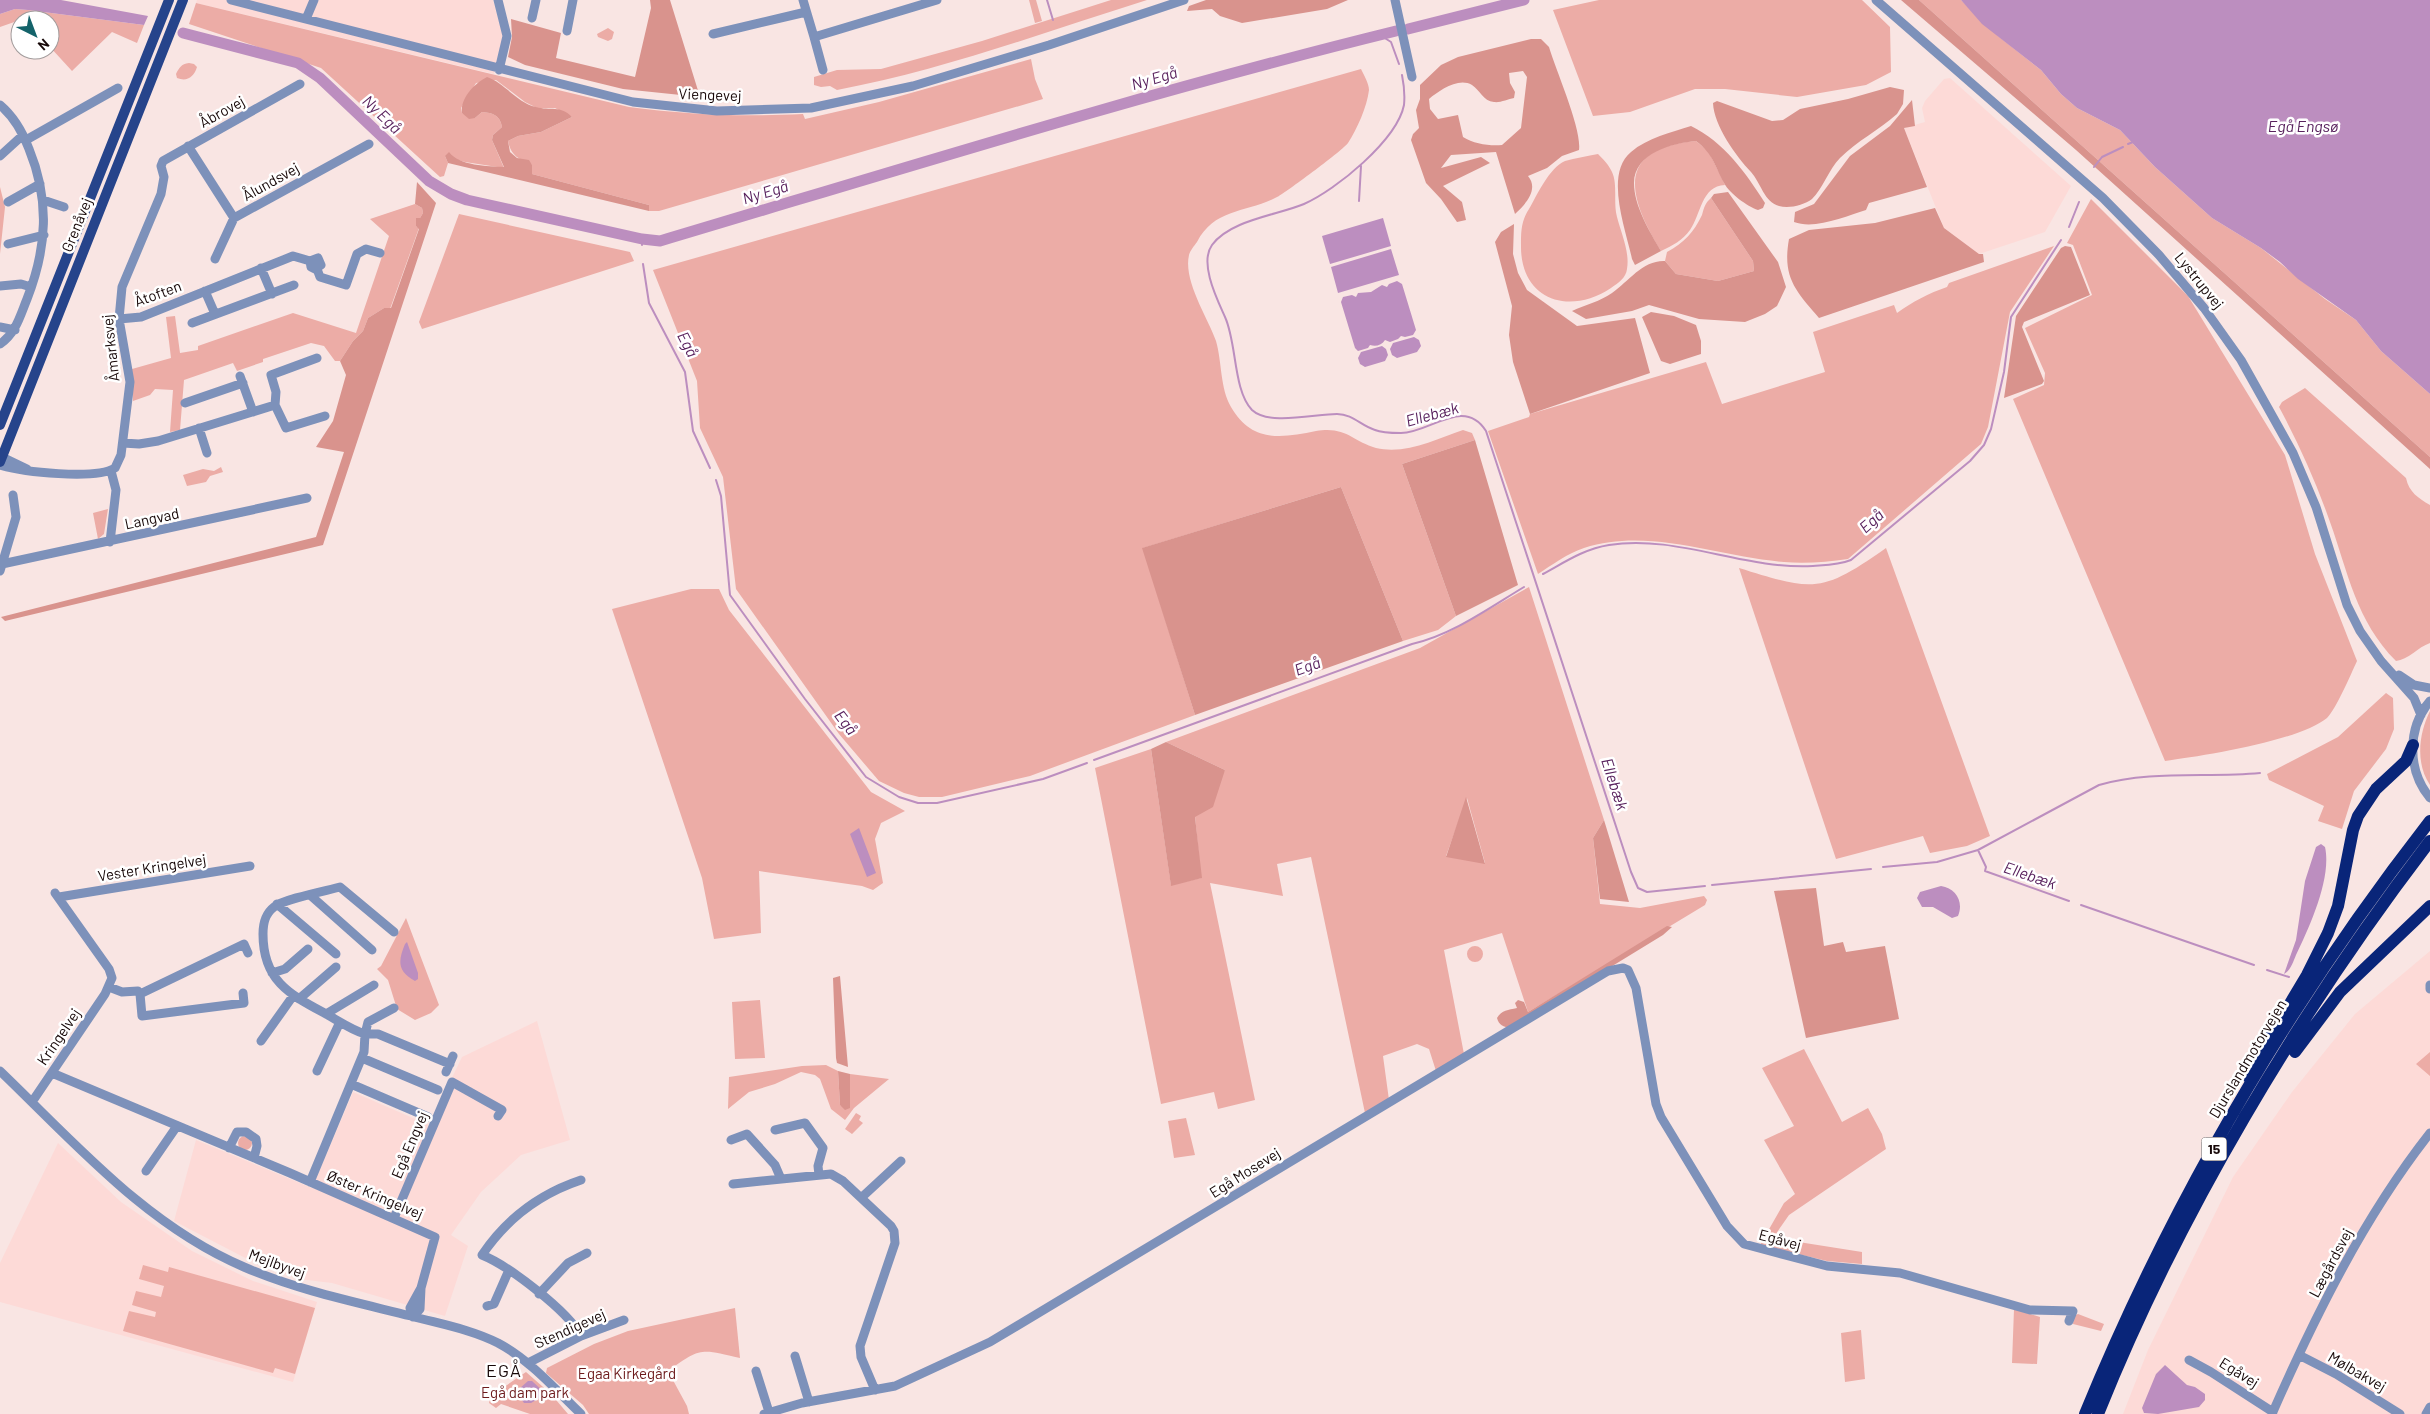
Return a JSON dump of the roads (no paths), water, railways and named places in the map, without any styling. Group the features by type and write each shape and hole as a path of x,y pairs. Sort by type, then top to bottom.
{"highway":[{"path":"2124,1324 2184,1192 2236,1096 2307,975 2328,933 2338,906 2353,830 2358,816 2376,789 2406,761 2412,745"},
{"name":"Djurslandmotorvejen","path":"2085,1414 2124,1324 2189,1194 2286,1027 2343,940 2430,820"},
{"name":"Djurslandmotorvejen","path":"2098,1414 2136,1328 2195,1209 2239,1129 2304,1022 2376,914 2430,841"},
{"path":"2195,1209 2312,1026 2358,973 2430,906"}],"main road":[{"name":"Grenåvej","path":"0,425 169,0"},
{"name":"Grenåvej","path":"1,460 183,0"}],"street":[{"name":"Viengevej","path":"231,0 500,70 633,102 717,111 811,108 913,86 1184,0"},
{"path":"306,19 314,0"},
{"path":"498,0 507,36 500,70"},
{"path":"532,18 536,0"},
{"path":"567,31 574,0"},
{"path":"803,0 824,70"},
{"path":"814,36 937,0"},
{"path":"1395,0 1412,77"},
{"name":"Lystrupvej","path":"1876,0 2103,198 2159,255 2204,308 2241,360 2285,437 2316,507 2347,605 2360,631 2385,665 2414,698 2421,715"},
{"path":"712,34 806,12"},
{"name":"Åbrovej","path":"160,166 163,161 188,146 300,84"},
{"path":"0,156 24,138 118,88"},
{"path":"0,105 7,111 24,138 40,184 43,200 44,235 41,255 32,287 15,330 10,337 0,344"},
{"name":"Ålundsvej","path":"188,146 234,218 369,144"},
{"name":"Åmarksvej","path":"111,471 119,464 130,382 119,319 122,287 130,264 161,194 164,177 160,166"},
{"path":"8,202 40,184"},
{"path":"43,200 64,207"},
{"path":"215,259 234,218"},
{"path":"8,244 44,235"},
{"name":"Åtoften","path":"119,319 141,317 293,256 310,261 311,267 316,269 320,277 346,285 357,254 366,249 380,253"},
{"path":"261,268 272,294"},
{"path":"0,286 21,284 32,287"},
{"path":"192,323 294,285"},
{"name":"Åtoften","path":"205,291 215,314"},
{"path":"0,327 15,330"},
{"path":"317,358 270,375 276,392 275,406 286,428 325,416"},
{"path":"184,403 242,380 253,412"},
{"path":"123,443 148,443 275,406"},
{"path":"199,428 207,454"},
{"path":"1,460 30,470 52,473 111,471 116,490 110,542"},
{"path":"1,567 16,517 13,495"},
{"name":"Langvad","path":"1,567 307,498"},
{"name":"Lystrupvej","path":"2385,665 2414,685 2430,688"},
{"path":"2430,701 2421,715 2412,745 2414,768 2430,798"},
{"name":"Vester Kringelvej","path":"109,987 112,978 109,969 57,895 250,866"},
{"path":"395,931 340,887 277,904 268,912 264,923 263,941 272,973 279,985 296,998 365,1034 378,1034 450,1064"},
{"path":"310,895 372,950"},
{"path":"277,904 336,954"},
{"path":"140,994 244,944 248,953"},
{"path":"272,973 285,969 308,950"},
{"path":"261,1041 296,998 336,967"},
{"name":"Egåvej","path":"1623,968 1628,970 1636,988 1656,1104 1661,1117 1727,1226 1744,1244 1827,1266 1900,1273 2030,1310 2073,1311 2069,1321"},
{"name":"Egå Mosevej","path":"756,1371 770,1413 809,1402 875,1390 911,1380 990,1342 1608,971 1623,968"},
{"path":"326,1014 374,985"},
{"path":"109,987 122,992 138,991 140,994"},
{"name":"Kringelvej","path":"32,1102 109,987"},
{"path":"140,994 142,1016 244,1003 243,992"},
{"path":"310,1182 362,1058 366,1045 365,1034 368,1022 394,1008"},
{"path":"317,1071 340,1022"},
{"path":"362,1058 438,1090"},
{"name":"Mejlbyvej","path":"0,1072 135,1199 174,1229 217,1255 290,1284 462,1329 498,1343 528,1363 581,1414"},
{"name":"Øster Kringelvej","path":"52,1073 435,1237 421,1288 420,1309 413,1317"},
{"name":"Egå Engvej","path":"394,1218 452,1082 502,1110 498,1116"},
{"name":"Egå Engvej","path":"351,1084 428,1117"},
{"path":"775,1130 805,1123 821,1142 823,1148 818,1166 819,1175"},
{"path":"146,1171 176,1126"},
{"path":"229,1148 237,1132 246,1132 256,1139 257,1146 254,1158"},
{"name":"Lægårdsvej","path":"2273,1413 2299,1355 2366,1228 2412,1156 2430,1133"},
{"path":"731,1140 747,1134 775,1165 781,1179"},
{"path":"861,1198 901,1161"},
{"path":"733,1184 831,1174 838,1177 886,1221 894,1231 895,1237 860,1346 861,1357 875,1390"},
{"path":"580,1180 552,1191 520,1212 490,1243 482,1255 509,1270 540,1294 576,1327 581,1336"},
{"path":"540,1294 568,1263 587,1253"},
{"path":"487,1306 494,1304 509,1270"},
{"name":"Stendigevej","path":"528,1363 581,1336 624,1320"},
{"name":"Mølbakvej","path":"2299,1355 2361,1388 2400,1414"},
{"path":"795,1356 809,1402"},
{"name":"Egåvej","path":"2189,1360 2211,1372 2273,1413"},
{"path":"2426,1414 2430,1407"}],"water":[{"path":"0,0 61,0 148,16 144,25 60,14 60,10 15,9 0,14"},
{"name":"Egå Engsø","path":"1961,0 2430,0 2430,394 2381,351 2356,320 2298,279 2261,248 2212,218 2155,167 2120,130 2077,108 2061,94 2041,70 1982,24"},
{"path":"1383,218 1391,246 1330,264 1322,236"},
{"path":"1391,249 1399,275 1338,293 1331,267"},
{"path":"1397,281 1402,284 1416,330 1413,335 1401,336 1390,342 1385,340 1379,345 1370,345 1368,348 1358,351 1355,348 1341,302 1343,297 1352,295 1356,297 1358,293 1371,292 1382,285 1387,287 1389,284"},
{"path":"1414,337 1419,340 1421,346 1417,352 1397,358 1392,355 1390,349 1393,343"},
{"path":"1382,346 1386,349 1388,355 1385,361 1365,367 1360,364 1358,358 1361,352"},
{"path":"859,828 876,873 867,877 850,834"},
{"path":"2321,844 2325,847 2326,859 2322,888 2292,966 2284,974 2296,940 2305,881 2316,847"},
{"path":"1941,886 1951,890 1957,896 1960,906 1958,916 1952,918 1933,907 1922,907 1917,898 1920,892"},
{"path":"407,942 418,973 418,979 415,981 402,969 400,961"},
{"path":"2165,1365 2187,1385 2195,1387 2205,1394 2205,1400 2199,1407 2158,1414 2144,1413 2142,1408 2156,1374"},
{"path":"528,1381 532,1381 544,1392 543,1396 531,1403 524,1403 519,1396 519,1389"}],"waterway":[{"path":"1047,0 1053,20"},
{"name":"Egå","path":"1408,29 1524,0"},
{"name":"Ny Egå","path":"183,33 298,63 320,78 429,181 451,194 467,200 642,239 660,241 1119,105 1396,31"},
{"path":"1380,35 1391,42 1399,64"},
{"name":"Ellebæk","path":"1402,75 1404,105 1399,119 1378,148 1348,176 1332,188 1304,204 1255,219 1230,230 1212,245 1208,253 1208,271 1229,328 1241,391 1252,410 1260,415 1293,418 1337,414 1348,416 1370,428 1384,432 1401,433 1412,431 1457,416 1468,417 1477,421 1486,431 1631,872 1638,888 1647,892 1705,886"},
{"name":"Egå","path":"2128,144 2133,142"},
{"name":"Egå","path":"2094,167 2102,157 2123,147"},
{"path":"1359,201 1361,166"},
{"path":"2069,227 2079,202"},
{"name":"Ny Egå","path":"642,239 642,245"},
{"name":"Egå","path":"1543,574 1575,556 1591,550 1609,545 1634,543 1659,544 1787,566 1827,565 1851,560 1970,461 1984,445 1991,429 2004,372 2011,317 2061,240"},
{"name":"Egå","path":"643,264 649,303 685,372 693,431 710,468"},
{"name":"Egå","path":"716,480 721,496 730,595 805,699 866,777 899,797 918,803 937,803 1043,779 1087,763"},
{"name":"Egå","path":"1094,760 1427,640 1456,628 1524,587"},
{"path":"1978,850 2099,785 2118,780 2158,776 2260,773"},
{"name":"Ellebæk","path":"1883,867 1937,862 1978,850 1986,867 1985,871 2069,901"},
{"name":"Ellebæk","path":"1712,885 1871,869"},
{"name":"Ellebæk","path":"2081,905 2254,965"},
{"path":"2267,970 2289,977"}],"district":[{"name":"EGÅ","path":"504,1371"}],"park label":[{"name":"Egaa Kirkegård","path":"627,1374"},
{"name":"Egå dam park","path":"525,1393"}]}
